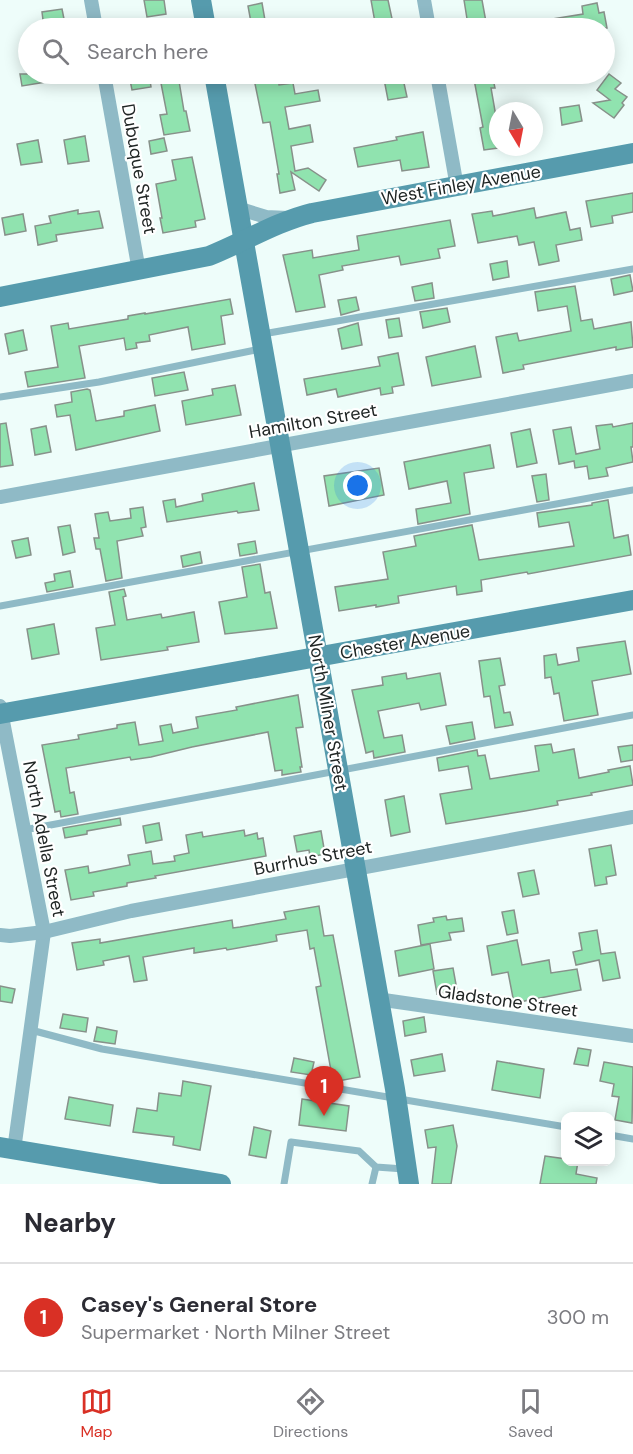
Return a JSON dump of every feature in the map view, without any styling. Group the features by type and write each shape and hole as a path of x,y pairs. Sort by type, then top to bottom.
{"main road":[{"path":"201,0 204,18"},
{"name":"North Milner Street","path":"216,84 396,1098 408,1177"},
{"name":"West Finley Avenue","path":"0,297 209,256 290,218 633,153"},
{"name":"Chester Avenue","path":"0,711 633,600"},
{"path":"7,1148 221,1184"}],"street":[{"path":"91,0 94,18"},
{"path":"424,0 427,18"},
{"name":"Dubuque Street","path":"106,84 139,271"},
{"path":"439,84 457,187"},
{"name":"West Finley Avenue","path":"237,208 266,217 290,218"},
{"name":"Hamilton Street","path":"0,497 633,381"},
{"name":"North Adella Street","path":"0,711 44,932 31,1030 7,1148"},
{"name":"Burrhus Street","path":"0,935 44,932 131,911 633,817"},
{"name":"Gladstone Street","path":"377,999 633,1036"}],"lane":[{"path":"0,397 99,382 261,341 633,269"},
{"path":"0,606 633,490"},
{"path":"24,830 633,715"},
{"path":"31,1030 102,1049 561,1126"},
{"path":"615,1136 633,1139"},
{"path":"284,1184 291,1142 359,1151 376,1167 408,1177"},
{"path":"372,1184 376,1167"}],"building":[{"path":"144,0 164,0 166,14 147,17"},
{"path":"371,0 388,0 392,18 374,18"},
{"path":"464,0 482,0 485,18 467,18"},
{"path":"262,3 265,18 250,18 248,6"},
{"path":"597,3 599,13 604,12 605,18 558,18 583,14 582,6"},
{"path":"62,9 64,18 43,18 42,12"},
{"path":"615,78 621,83 615,89 627,97 614,118 593,103 610,100 597,90 602,84 615,84"},
{"path":"131,84 151,84 151,87 132,90"},
{"path":"161,84 180,84 190,131 164,135 160,115 167,114"},
{"path":"255,84 293,84 295,94 318,90 320,101 285,107 289,129 310,125 313,142 291,146 295,171 308,168 326,180 319,191 291,172 295,190 280,193 270,122 263,123"},
{"path":"385,84 404,84 407,97 388,100"},
{"path":"475,84 494,84 495,88 491,88 493,102 489,102 489,149 484,150 480,128 483,127"},
{"path":"579,105 582,121 562,125 560,108"},
{"path":"423,132 429,167 402,171 400,160 358,167 354,148 397,140 396,137"},
{"path":"85,136 89,161 68,164 64,140"},
{"path":"164,138 167,151 151,154 149,141"},
{"path":"38,140 42,162 21,165 17,144"},
{"path":"192,157 205,219 195,221 196,227 163,233 156,184 176,180 172,160"},
{"path":"633,193 633,212 612,216 613,223 591,227 586,201"},
{"path":"534,208 536,218 566,212 570,230 580,228 582,240 556,245 559,261 539,265 534,242 519,245 517,236 478,243 472,214 492,211 493,216"},
{"path":"78,210 78,214 99,211 103,228 56,235 57,241 38,245 35,226 51,223 49,216"},
{"path":"23,214 26,231 5,235 2,218"},
{"path":"450,220 455,246 438,249 440,258 401,265 399,256 342,266 343,270 319,275 325,307 296,312 283,255 312,250 313,258 359,250 357,236"},
{"path":"507,261 509,277 493,280 490,264"},
{"path":"630,275 633,291 614,295 611,279"},
{"path":"432,283 434,298 415,301 412,287"},
{"path":"575,286 581,321 592,319 594,329 631,322 633,347 616,350 616,347 523,365 524,369 503,373 496,337 517,333 519,341 571,331 567,306 538,311 535,292"},
{"path":"356,297 359,310 341,315 338,300"},
{"path":"230,299 233,314 221,316 225,344 192,350 188,327 149,335 150,341 136,343 137,348 126,350 124,338 79,346 85,378 28,387 25,372 58,367 51,326 68,323 69,329 128,319 128,316"},
{"path":"447,308 450,322 423,328 420,312"},
{"path":"399,318 402,336 389,338 386,320"},
{"path":"358,323 362,345 342,349 338,329"},
{"path":"23,330 27,350 9,354 5,334"},
{"path":"475,346 481,377 432,386 426,357"},
{"path":"398,353 404,385 392,387 393,393 381,395 380,388 338,397 336,389 307,395 304,379 380,366 378,357"},
{"path":"184,372 188,390 155,396 152,378"},
{"path":"235,385 241,415 186,425 182,401 213,395 212,389"},
{"path":"90,390 96,421 124,416 124,411 155,405 160,431 76,450 70,415 57,417 55,405 72,402 71,392"},
{"path":"6,423 13,465 0,467 0,424"},
{"path":"633,423 633,447 631,447 633,462 606,468 608,476 589,479 587,466 575,468 574,461 559,464 553,430 571,427 576,454 600,449 596,426 612,424 613,427"},
{"path":"46,426 51,452 35,455 31,429"},
{"path":"530,429 537,463 517,467 511,433"},
{"path":"490,445 494,468 464,473 470,514 418,524 416,509 451,503 447,481 409,489 404,462"},
{"path":"379,468 384,495 329,506 324,476"},
{"path":"546,474 549,500 537,502 532,476"},
{"path":"254,483 259,510 238,513 237,511 167,522 163,501 175,499 176,507 203,501 202,494"},
{"path":"608,500 614,538 628,535 631,555 528,574 527,572 481,580 482,591 457,595 456,586 398,596 399,603 339,611 335,587 388,579 383,552 416,546 414,536 472,525 479,560 574,546 569,522 539,527 537,513 592,505 592,503"},
{"path":"143,507 146,527 141,528 143,536 117,541 122,578 106,581 100,549 96,549 94,538 99,538 95,514 108,512 110,521 131,518 130,509"},
{"path":"70,525 75,552 63,555 58,527"},
{"path":"28,538 31,555 16,558 12,541"},
{"path":"255,541 257,553 240,556 238,544"},
{"path":"200,552 202,563 183,567 181,556"},
{"path":"260,564 265,593 270,592 277,628 225,634 219,602 247,597 242,567"},
{"path":"70,571 73,587 47,592 45,583 55,581 54,574"},
{"path":"124,589 127,620 161,614 162,618 194,612 199,642 167,647 168,650 101,660 96,628 115,625 109,592"},
{"path":"54,624 59,654 32,659 27,629"},
{"path":"625,641 631,674 592,681 598,715 564,721 559,693 554,694 551,677 545,678 544,656 556,654 558,665 579,661 577,648"},
{"path":"500,658 505,685 499,686 504,713 510,712 513,725 495,728 490,696 484,697 479,661"},
{"path":"406,673 407,679 440,673 446,705 421,710 419,703 378,711 384,738 402,735 405,752 374,758 373,751 366,753 352,690 383,685 382,677"},
{"path":"298,695 303,727 296,728 301,772 282,775 282,770 275,771 268,732 151,757 131,760 130,757 66,768 70,793 74,792 78,814 61,817 60,811 55,812 42,745 79,739 78,735 117,728 117,725 135,722 139,745 163,741 160,726 171,724 173,733 198,728 196,717 237,710 236,707"},
{"path":"472,722 475,739 450,744 446,726"},
{"path":"551,744 553,753 574,749 579,778 630,766 633,785 557,801 558,805 446,824 440,794 472,789 468,766 439,771 437,758 477,750 478,756 485,755 490,779 539,771 535,746"},
{"path":"633,745 633,760 621,762 618,747"},
{"path":"404,796 410,832 391,836 385,800"},
{"path":"120,818 121,825 87,831 87,834 65,838 63,828"},
{"path":"159,823 162,840 146,843 143,826"},
{"path":"244,830 245,836 257,833 258,839 263,838 266,856 155,876 156,878 127,883 127,886 93,892 94,896 71,900 65,870 88,866 89,873 130,865 128,855 151,851 153,864 175,861 174,856 189,853 186,835 202,832 203,837"},
{"path":"321,831 325,854 310,857 309,850 297,852 294,836"},
{"path":"611,845 616,875 606,877 607,884 595,886 589,849"},
{"path":"534,870 539,894 523,897 518,873"},
{"path":"319,906 324,936 333,935 360,1077 333,1082 316,987 321,986 314,948 310,949 307,930 276,935 277,941 227,950 226,948 194,953 194,948 143,957 147,980 134,982 129,956 103,961 104,965 77,970 72,943 100,939 100,943 232,920 233,928 240,927 286,919 284,912"},
{"path":"514,910 518,933 507,935 502,912"},
{"path":"446,916 447,920 462,918 464,931 449,933 451,940 421,945 418,925 434,922 433,918"},
{"path":"597,930 601,954 615,952 620,978 603,981 599,960 576,965 573,952 582,950 579,933"},
{"path":"517,940 522,965 549,960 551,973 577,969 581,990 514,1003 508,972 492,975 487,946"},
{"path":"430,944 434,969 399,976 395,951"},
{"path":"453,968 457,990 437,994 433,971"},
{"path":"0,986 15,989 12,1003 0,1001"},
{"path":"63,1014 88,1018 86,1032 60,1028"},
{"path":"424,1017 426,1032 405,1036 403,1021"},
{"path":"97,1027 117,1031 115,1044 94,1041"},
{"path":"578,1048 591,1050 588,1066 574,1064"},
{"path":"442,1054 445,1071 414,1076 411,1060"},
{"path":"294,1058 314,1062 311,1075 291,1072"},
{"path":"497,1061 544,1069 540,1098 492,1090"},
{"path":"604,1062 633,1067 632,1123 615,1120 619,1097 612,1096 614,1084 600,1081"},
{"path":"183,1081 211,1086 200,1150 173,1145 174,1137 133,1132 137,1108 157,1111 159,1093 181,1096"},
{"path":"69,1097 113,1105 110,1126 65,1119"},
{"path":"302,1099 349,1106 346,1131 299,1125"},
{"path":"453,1125 457,1146 451,1184 432,1184 436,1147 428,1148 425,1130"},
{"path":"254,1127 271,1131 266,1158 249,1155"},
{"path":"545,1156 561,1158 561,1166 577,1166 576,1174 597,1178 596,1184 540,1184"}],"place":[{"name":"Casey's General Store","path":"324,1116"}]}
